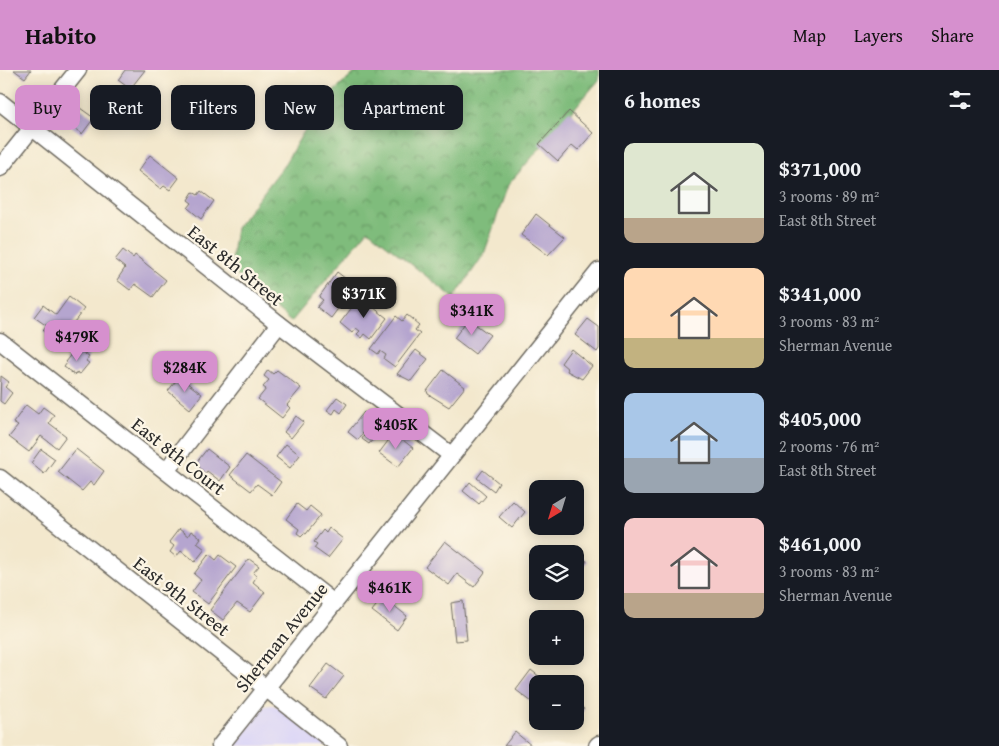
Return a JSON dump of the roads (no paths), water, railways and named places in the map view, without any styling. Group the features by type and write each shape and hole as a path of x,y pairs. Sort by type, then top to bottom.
{"street":[{"path":"66,85 78,70"},
{"name":"East 8th Street","path":"0,102 15,114"},
{"path":"0,168 31,130"},
{"name":"East 8th Street","path":"36,130 279,324 451,455"},
{"name":"Sherman Avenue","path":"220,746 599,271"},
{"path":"166,471 279,324"},
{"name":"East 8th Court","path":"0,341 334,603"},
{"name":"East 9th Street","path":"0,478 339,746"}]}
